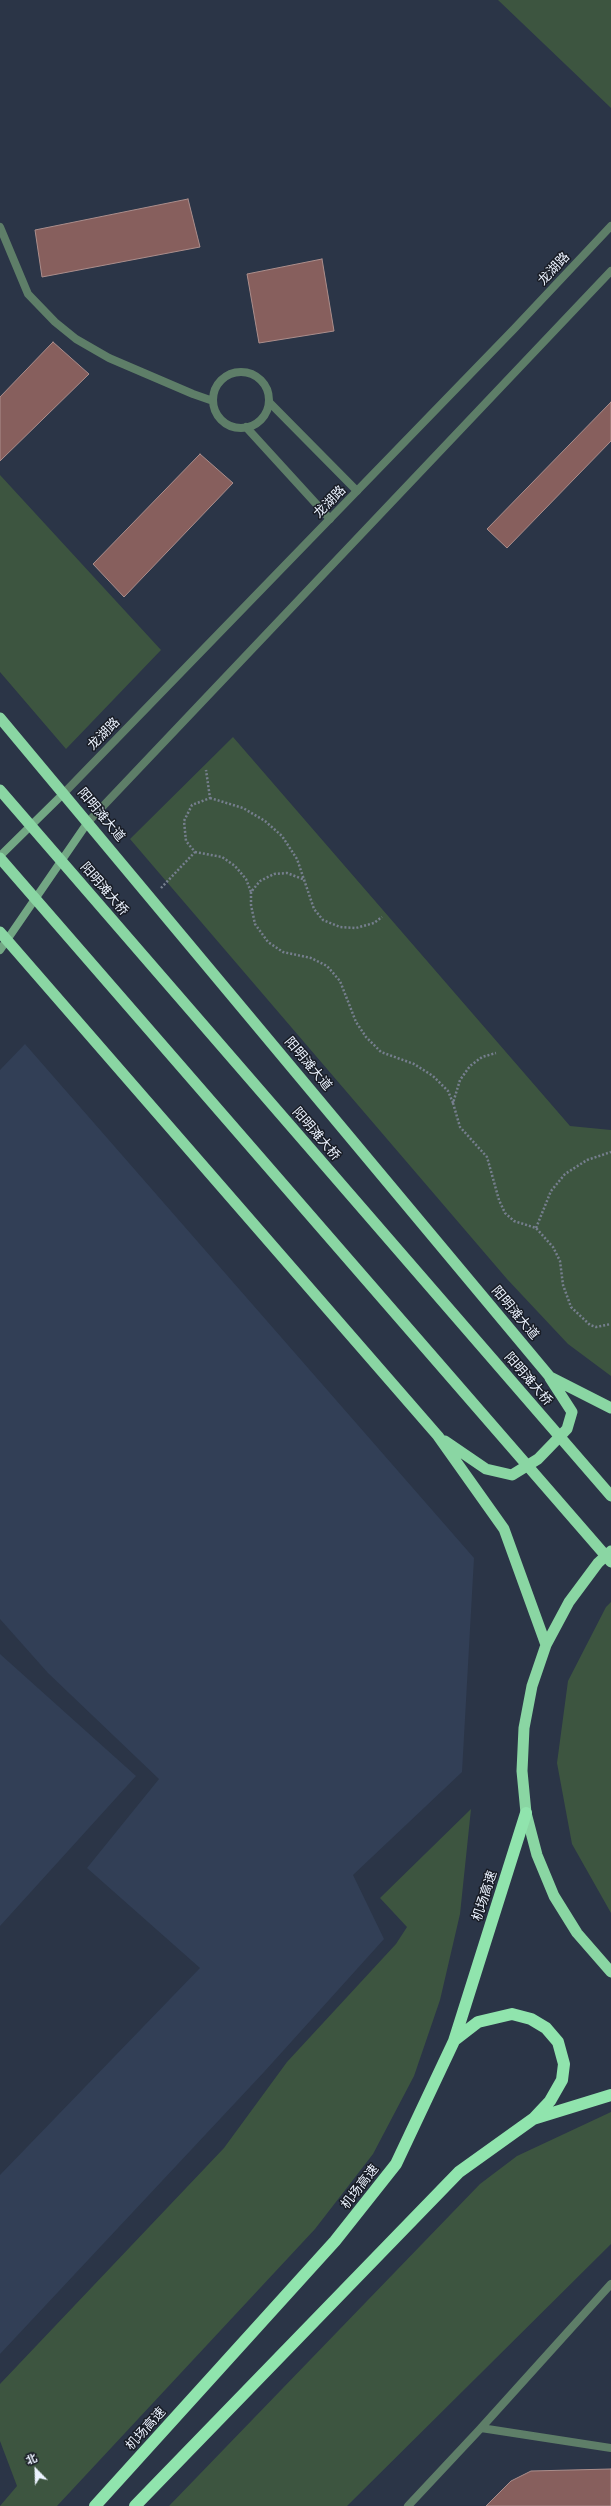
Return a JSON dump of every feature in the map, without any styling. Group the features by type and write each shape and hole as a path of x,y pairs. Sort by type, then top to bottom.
{"highway":[{"name":"阳明滩大道","path":"0,718 550,1377 611,1408"},
{"name":"阳明滩大桥","path":"0,790 611,1496"},
{"path":"0,857 611,1562"},
{"path":"0,932 438,1436 504,1529 546,1645"},
{"path":"438,1436 486,1469 512,1475 538,1459 567,1430 572,1412 550,1377"},
{"path":"611,1551 598,1563 569,1602 546,1645 532,1686 524,1728 522,1771 526,1813 537,1855 554,1896 577,1933 611,1972"},
{"name":"机场高速","path":"95,2506 335,2241 391,2170 454,2041 526,1813"},
{"path":"135,2506 459,2172 533,2119 550,2101 562,2080 564,2064 558,2042 546,2028 531,2019 512,2014 493,2017 472,2026 454,2041"},
{"path":"533,2119 611,2094"}],"main road":[{"path":"0,857 64,793"},
{"path":"0,950 8,941 88,822"}],"street":[{"name":"龙湖路","path":"64,793 611,226"},
{"path":"0,227 28,294 55,322 76,339 109,358 180,389 213,401"},
{"path":"88,822 611,271"},
{"path":"239,371 255,375 261,380 269,394 269,402 263,417 257,423 246,427 233,426 225,423 219,417 213,401 216,388 223,378 239,371"},
{"path":"269,402 357,491"},
{"path":"246,427 330,519"},
{"path":"408,2506 481,2428 611,2284"},
{"path":"481,2428 611,2448"}],"path":[{"path":"206,770 210,798"},
{"path":"382,916 374,924 356,928 331,924 323,920 314,909 305,880 291,849 270,825 243,808 210,798 192,805 185,815 184,835 189,846 195,852 222,857 235,866 246,879 251,892 251,905 255,924 268,942 283,952 311,958 327,966 340,982 356,1022 366,1037 381,1052 414,1064 433,1076 448,1091 460,1127 487,1157 498,1200 505,1213 514,1221 536,1228 542,1232 557,1255 565,1293 571,1307 590,1325 596,1327 611,1324"},
{"path":"151,898 195,852"},
{"path":"251,892 260,881 274,874 287,873 305,880"},
{"path":"453,1103 460,1080 470,1066 482,1056 496,1053"},
{"path":"536,1228 551,1191 564,1174 587,1160 611,1152"}],"shaded area":[{"path":"25,1044 474,1558 462,1772 353,1875 384,1939 264,2072 0,2354 0,2175 200,1968 87,1868 159,1779 48,1673 0,1619 0,1070"},
{"path":"0,1654 136,1776 0,1926"}],"green space":[{"path":"498,0 611,0 611,108"},
{"path":"0,475 161,650 66,749 0,672"},
{"path":"233,737 570,1126 611,1130 611,1376 568,1344 507,1279 130,839"},
{"path":"611,1602 611,1913 572,1844 557,1763 568,1681 606,1607"},
{"path":"471,1809 460,1914 440,2000 414,2076 373,2154 315,2229 57,2506 0,2506 17,2486 0,2441 0,2384 224,2148 287,2062 396,1944 407,1927 380,1898"},
{"path":"611,2112 611,2244 347,2506 169,2506 480,2184 517,2156"}],"building":[{"path":"188,199 200,247 42,277 35,230"},
{"path":"322,259 334,331 259,343 247,274"},
{"path":"53,342 89,374 0,461 0,397"},
{"path":"611,402 611,441 507,548 487,529"},
{"path":"200,454 233,483 124,597 93,564"},
{"path":"611,2469 611,2506 486,2506 511,2481 531,2471"}]}
